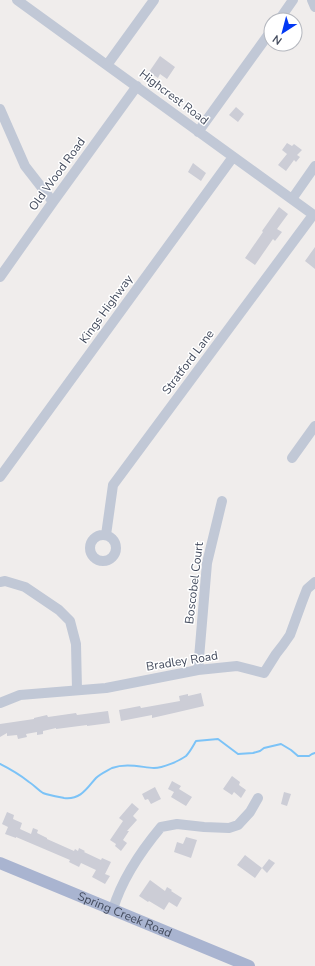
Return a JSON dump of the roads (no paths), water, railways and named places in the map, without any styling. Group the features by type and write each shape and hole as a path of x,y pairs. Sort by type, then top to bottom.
{"main road":[{"name":"Spring Creek Road","path":"0,863 249,966"}],"street":[{"name":"Highcrest Road","path":"17,0 314,215"},
{"path":"107,65 154,0"},
{"path":"285,12 293,0"},
{"path":"312,0 315,7"},
{"path":"198,132 263,42"},
{"name":"Old Wood Road","path":"0,277 137,86"},
{"path":"0,109 25,166 53,202"},
{"name":"Kings Highway","path":"0,477 233,157"},
{"path":"292,199 315,166"},
{"name":"Stratford Lane","path":"106,535 113,485 314,215"},
{"path":"292,458 315,426"},
{"name":"Boscobel Court","path":"198,670 208,563 222,501"},
{"path":"0,582 6,581 25,587 59,610 70,621 76,644 77,690"},
{"name":"Bradley Road","path":"0,703 20,695 106,688 198,670 237,666 264,673 290,635 307,589 315,582"},
{"path":"113,909 131,869 161,826 176,824 229,828 238,825 250,812 258,798"}],"waterway":[{"path":"0,764 22,777 43,793 70,798 79,795 98,777 112,768 128,766 158,768 175,762 186,756 196,741 218,739 238,754 253,753 264,748 281,744 298,756 309,756 315,753"}]}
